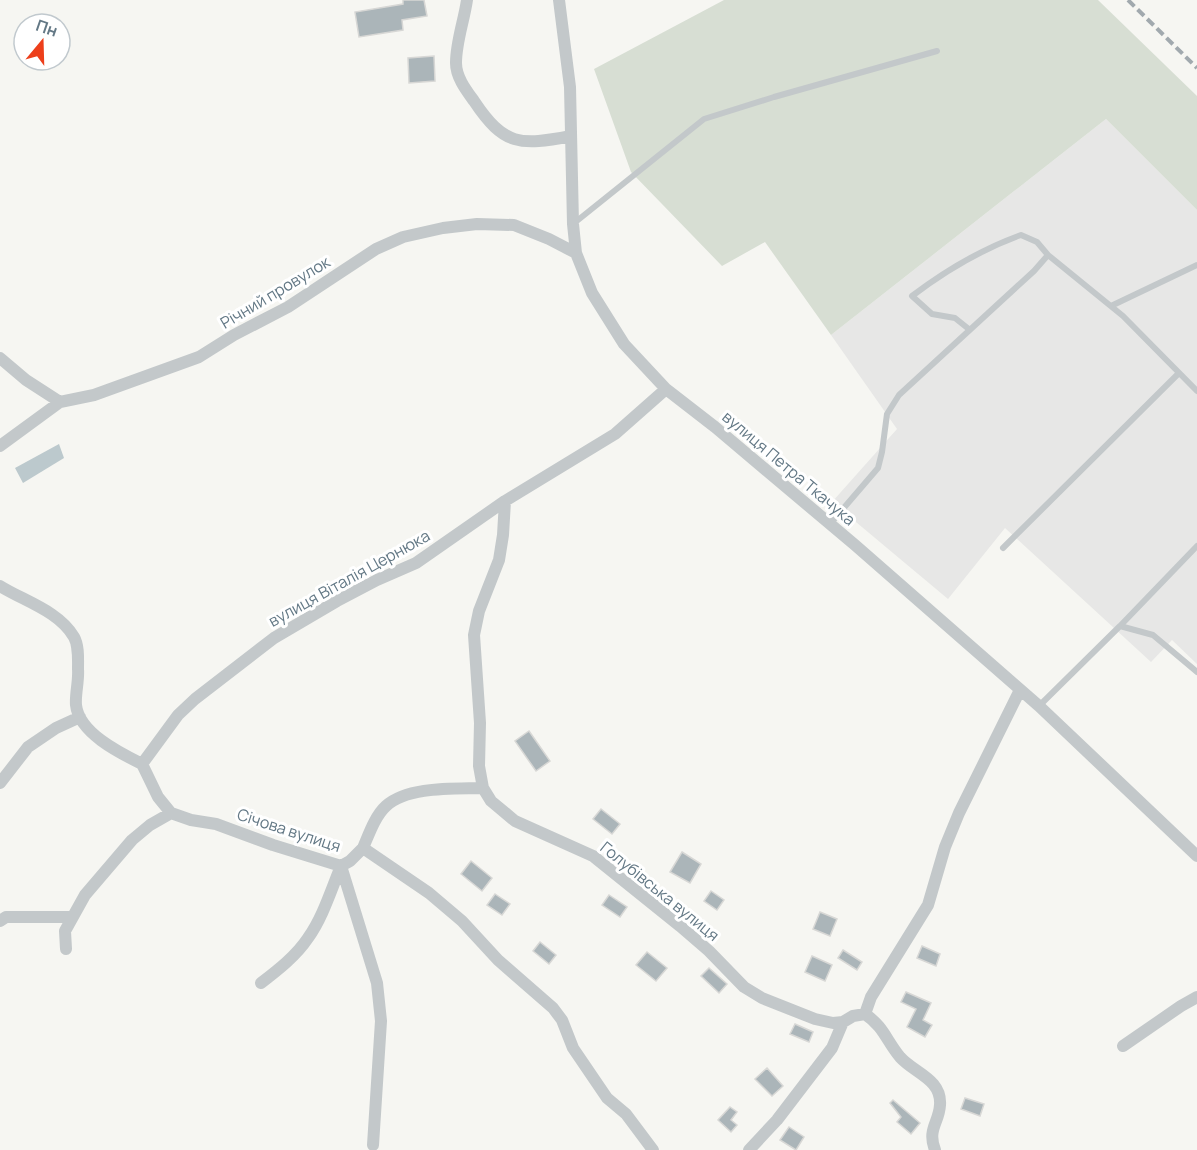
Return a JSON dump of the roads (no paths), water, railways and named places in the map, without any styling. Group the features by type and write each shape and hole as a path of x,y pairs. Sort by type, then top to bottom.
{"street":[{"path":"467,0 456,67 463,84 483,116 498,132 518,140 542,141 571,136"},
{"name":"вулиця Петра Ткачука","path":"560,0 570,87 573,224 576,253 591,293 624,344 666,389 830,524 1039,706 1197,856"},
{"name":"Річний провулок","path":"0,446 60,402 94,394 199,357 234,335 288,307 376,249 403,237 443,228 477,224 514,225 576,253"},
{"path":"1,362 60,402"},
{"name":"вулиця Віталія Цернюка","path":"142,764 178,715 195,699 274,638 337,601 416,563 505,501 615,434 666,389"},
{"path":"363,848 378,816 386,806 396,800 410,794 435,789 483,788 479,766 480,723 474,635 479,611 499,561 505,501"},
{"path":"0,586 62,622 76,639 79,684 76,705 80,717 86,726 100,738 119,752 142,764 158,797 171,813 150,825 132,840 85,895 65,931 66,949"},
{"path":"935,1150 932,1129 940,1105 937,1089 927,1077 901,1058 878,1023 865,1014 871,996 928,905 945,847 959,813 1020,690"},
{"path":"0,783 28,747 56,728 80,717"},
{"name":"Голубівська вулиця","path":"483,788 491,801 515,821 594,856 709,951 744,987 775,1004 815,1019 833,1023 865,1014"},
{"name":"Січова вулиця","path":"171,813 191,820 216,824 341,866 350,861 363,848 429,893 462,921 498,960 553,1008 562,1020 573,1048 607,1098 626,1114 653,1150"},
{"path":"261,983 297,953 309,937 322,913 341,866"},
{"path":"341,866 377,983 381,1021 373,1144"},
{"path":"0,921 6,917 73,917"},
{"path":"1123,1046 1197,997"},
{"path":"749,1150 777,1120 832,1048 843,1022"}],"lane":[{"path":"573,224 704,119 937,51"},
{"path":"970,330 955,318 932,314 912,296 931,281 965,261 1021,235 1037,242 1048,255 1111,306 1197,391"},
{"path":"830,524 878,468 887,414 899,395 1034,271 1048,255"},
{"path":"1111,306 1197,265"},
{"path":"1003,548 1179,373"},
{"path":"1039,706 1197,546"},
{"path":"1120,626 1153,635 1197,672"}],"railway":[{"path":"1128,0 1197,68"}]}
